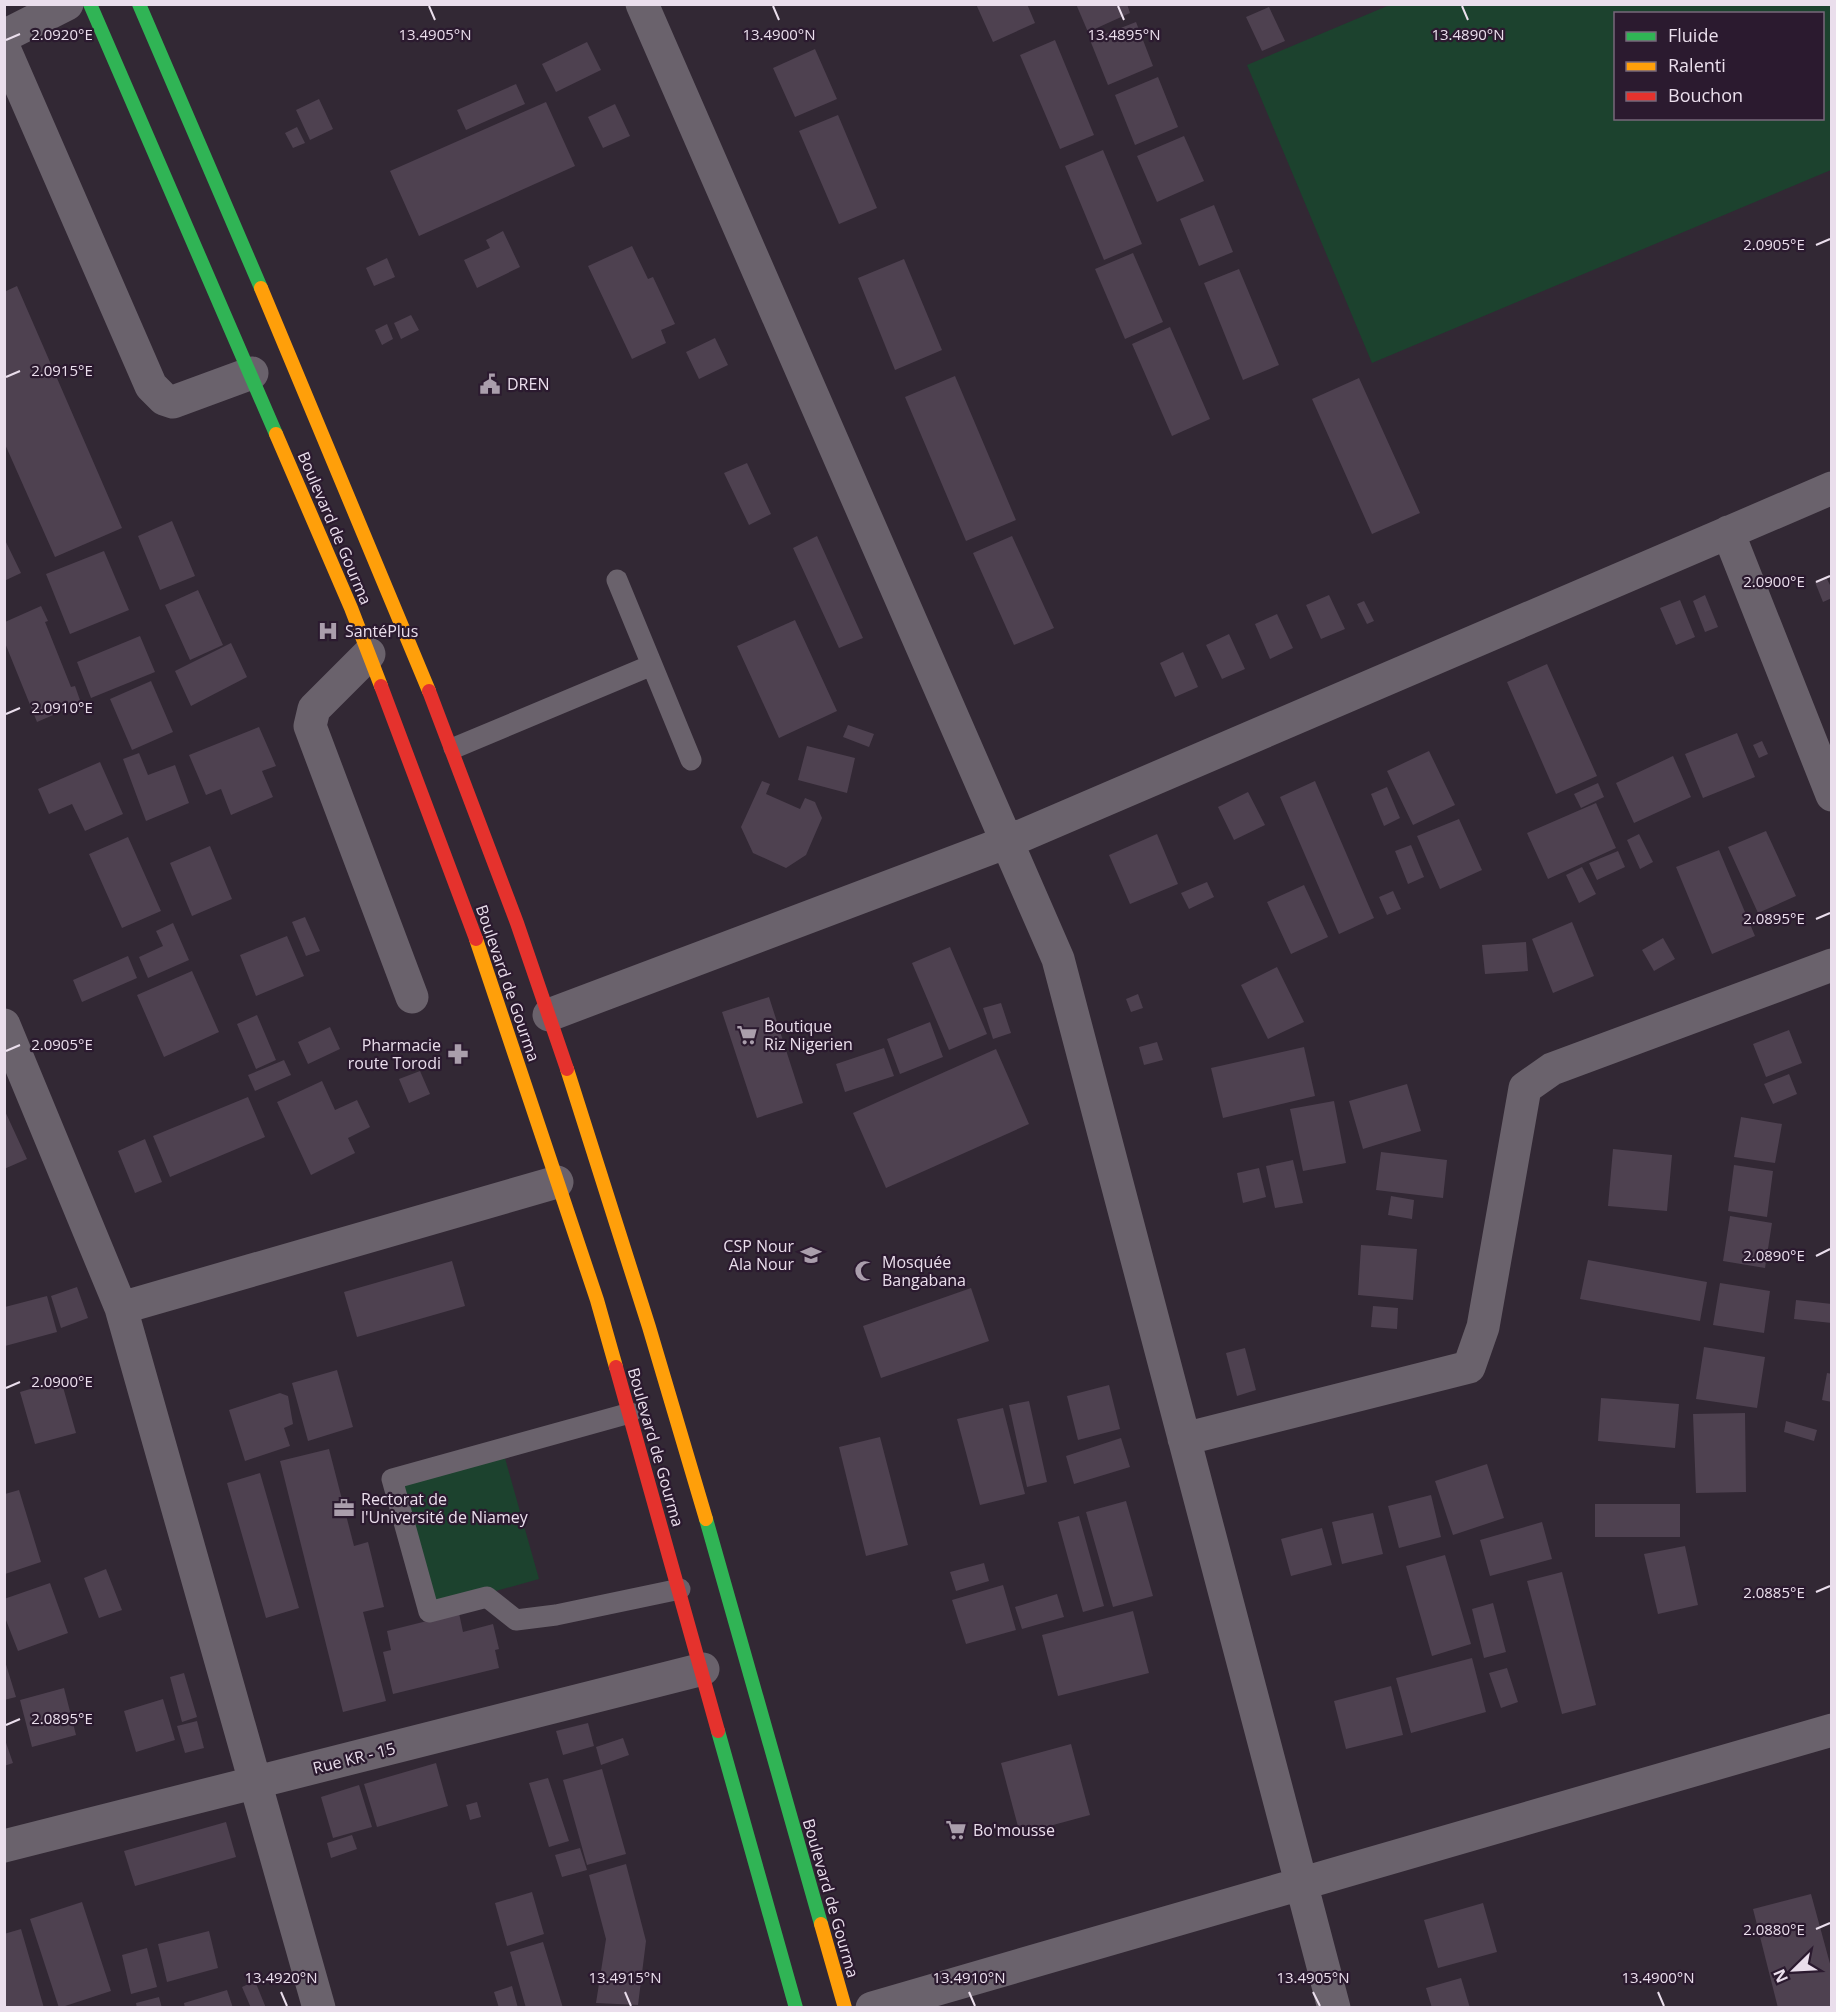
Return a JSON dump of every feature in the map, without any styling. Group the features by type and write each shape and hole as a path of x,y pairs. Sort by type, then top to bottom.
{"highway":[{"name":"Boulevard de Gourma","path":"90,4 252,373 369,654 476,938 597,1300 703,1669 796,2007"},
{"name":"Boulevard de Gourma","path":"139,4 454,748 549,1015 639,1287 845,2007"}],"street":[{"path":"4,36 66,4"},
{"path":"642,4 1058,959 1334,2007"},
{"path":"4,48 151,386 164,399 173,402 252,373"},
{"path":"549,1015 1007,842 1832,488"},
{"path":"1728,532 1829,783"},
{"path":"369,654 314,709 310,726 412,997"},
{"path":"1184,1439 1468,1367 1483,1327 1525,1088 1552,1069 1832,965"},
{"path":"4,1025 122,1308 319,2007"},
{"path":"122,1308 557,1182"},
{"name":"Rue KR - 15","path":"4,1846 703,1669"},
{"path":"872,2007 1832,1731"}],"lane":[{"path":"617,580 691,760"},
{"path":"454,748 652,666"},
{"path":"630,1413 392,1479 429,1612 487,1598 516,1620 556,1615 680,1589"}],"green space":[{"path":"1392,4 1831,5 1831,170 1372,363 1247,65"},
{"path":"503,1451 539,1579 435,1608 400,1480"}],"building":[{"path":"976,4 1027,4 1035,23 993,42"},
{"path":"1076,4 1127,4 1130,13 1088,32"},
{"path":"1269,7 1285,41 1262,51 1246,17"},
{"path":"1136,22 1153,66 1108,85 1090,40"},
{"path":"1055,40 1094,135 1060,149 1020,55"},
{"path":"587,42 601,70 556,92 542,64"},
{"path":"815,49 837,99 795,117 773,68"},
{"path":"1158,77 1178,127 1135,145 1115,95"},
{"path":"516,84 525,104 466,130 457,110"},
{"path":"319,99 333,129 310,140 296,110"},
{"path":"546,102 575,166 419,236 390,171"},
{"path":"615,104 630,136 603,148 588,117"},
{"path":"838,115 877,208 839,224 799,131"},
{"path":"297,127 305,143 293,148 285,133"},
{"path":"1184,136 1204,181 1157,202 1137,156"},
{"path":"1103,150 1142,244 1104,260 1065,166"},
{"path":"1214,205 1233,252 1199,266 1180,219"},
{"path":"503,231 520,267 477,288 464,260 490,248 486,240"},
{"path":"632,246 648,279 653,277 675,324 661,330 666,343 632,359 588,266"},
{"path":"1133,253 1163,322 1125,339 1095,269"},
{"path":"387,258 395,277 374,286 366,268"},
{"path":"904,259 942,350 895,370 858,278"},
{"path":"1239,269 1279,365 1243,380 1204,283"},
{"path":"17,286 122,528 55,557 4,442 4,292"},
{"path":"411,315 419,330 401,339 394,323"},
{"path":"387,324 393,339 382,345 375,330"},
{"path":"1170,327 1210,419 1172,436 1132,344"},
{"path":"715,338 728,365 699,379 686,352"},
{"path":"955,376 1016,520 966,541 905,397"},
{"path":"1359,378 1420,513 1372,534 1312,399"},
{"path":"747,463 771,514 749,525 724,473"},
{"path":"172,521 195,576 160,590 138,536"},
{"path":"817,536 863,638 839,648 793,548"},
{"path":"1012,536 1054,628 1014,645 973,553"},
{"path":"4,538 21,573 4,581"},
{"path":"104,551 129,610 70,634 46,574"},
{"path":"1826,577 1832,589 1832,598 1823,602 1815,582"},
{"path":"198,590 223,645 190,660 165,605"},
{"path":"1329,595 1345,629 1321,639 1306,605"},
{"path":"1705,595 1718,627 1705,632 1693,601"},
{"path":"1680,600 1695,637 1676,645 1660,608"},
{"path":"1364,601 1374,621 1367,624 1357,604"},
{"path":"41,606 48,621 45,622 71,687 75,686 81,703 37,722 5,643 5,622"},
{"path":"1277,614 1293,648 1270,659 1255,624"},
{"path":"795,620 837,711 779,738 737,646"},
{"path":"1229,634 1245,669 1222,679 1206,645"},
{"path":"140,636 155,672 91,698 77,662"},
{"path":"231,643 247,677 191,706 175,671"},
{"path":"1183,652 1198,687 1175,697 1160,663"},
{"path":"1547,664 1597,776 1556,794 1507,682"},
{"path":"151,681 173,732 132,750 110,699"},
{"path":"848,725 874,734 869,747 843,737"},
{"path":"259,727 276,766 262,771 273,797 231,815 221,789 206,795 189,755"},
{"path":"1737,733 1755,777 1703,798 1685,754"},
{"path":"1762,741 1768,754 1759,758 1753,745"},
{"path":"807,746 855,758 847,793 798,780"},
{"path":"1429,751 1455,805 1413,825 1387,771"},
{"path":"139,753 148,775 175,765 189,803 146,821 123,759"},
{"path":"1673,756 1691,797 1634,823 1616,783"},
{"path":"100,762 123,814 85,831 72,804 49,814 38,789"},
{"path":"762,781 770,784 766,794 800,809 805,798 815,802 822,818 806,855 786,868 753,853 741,827"},
{"path":"1315,781 1374,918 1339,934 1280,797"},
{"path":"1598,783 1604,797 1581,808 1574,794"},
{"path":"1387,787 1400,818 1384,826 1371,794"},
{"path":"1248,792 1265,825 1234,840 1218,807"},
{"path":"1596,803 1616,848 1548,879 1527,833"},
{"path":"1459,819 1482,870 1440,889 1417,836"},
{"path":"1766,831 1796,896 1758,913 1728,847"},
{"path":"1157,834 1178,884 1130,904 1109,855"},
{"path":"1639,834 1653,862 1640,869 1627,840"},
{"path":"128,837 161,911 122,928 89,854"},
{"path":"1411,845 1424,877 1408,884 1395,851"},
{"path":"210,846 232,899 192,916 170,863"},
{"path":"1719,850 1755,936 1712,954 1676,867"},
{"path":"1618,851 1625,867 1597,880 1589,863"},
{"path":"1582,867 1596,894 1579,903 1566,875"},
{"path":"1207,882 1214,897 1189,909 1181,893"},
{"path":"1304,885 1328,937 1291,954 1267,902"},
{"path":"1393,891 1401,909 1387,915 1379,897"},
{"path":"305,917 320,951 306,956 292,922"},
{"path":"1572,922 1594,976 1553,993 1532,939"},
{"path":"173,923 189,960 148,978 139,957 163,946 156,931"},
{"path":"287,936 304,976 256,996 240,955"},
{"path":"1663,938 1675,959 1654,971 1642,950"},
{"path":"1526,942 1528,971 1485,974 1482,945"},
{"path":"950,947 987,1034 949,1050 912,963"},
{"path":"128,956 137,978 82,1002 73,980"},
{"path":"1277,967 1304,1022 1268,1039 1241,985"},
{"path":"192,971 219,1032 164,1057 137,995"},
{"path":"1138,994 1143,1008 1131,1012 1126,999"},
{"path":"769,997 803,1103 757,1118 722,1012"},
{"path":"1001,1003 1011,1033 993,1039 983,1008"},
{"path":"257,1015 276,1060 256,1069 237,1024"},
{"path":"930,1022 943,1057 900,1074 887,1039"},
{"path":"330,1027 340,1049 308,1064 298,1042"},
{"path":"1789,1030 1802,1063 1766,1077 1753,1044"},
{"path":"1157,1042 1163,1060 1144,1065 1139,1047"},
{"path":"1304,1047 1315,1096 1223,1118 1211,1068"},
{"path":"884,1048 894,1076 845,1092 836,1064"},
{"path":"996,1049 1029,1124 886,1188 853,1113"},
{"path":"284,1060 291,1075 255,1091 248,1075"},
{"path":"420,1071 430,1094 409,1103 399,1079"},
{"path":"1789,1074 1797,1094 1773,1104 1764,1084"},
{"path":"322,1081 335,1110 357,1100 370,1127 348,1138 355,1153 311,1175 277,1102"},
{"path":"1407,1084 1421,1131 1363,1149 1349,1101"},
{"path":"248,1097 265,1137 170,1177 153,1136"},
{"path":"1334,1101 1346,1163 1303,1171 1290,1109"},
{"path":"4,1109 27,1159 4,1169"},
{"path":"1741,1117 1782,1124 1775,1163 1734,1157"},
{"path":"145,1139 162,1182 135,1193 118,1151"},
{"path":"1613,1149 1672,1155 1667,1211 1608,1206"},
{"path":"1381,1152 1447,1160 1443,1198 1376,1190"},
{"path":"1293,1160 1303,1203 1275,1208 1266,1166"},
{"path":"1734,1165 1773,1171 1767,1217 1728,1211"},
{"path":"1259,1168 1266,1197 1243,1203 1237,1173"},
{"path":"1391,1196 1414,1200 1412,1219 1388,1215"},
{"path":"1730,1216 1772,1223 1765,1268 1723,1261"},
{"path":"1361,1245 1417,1249 1413,1300 1358,1295"},
{"path":"1588,1260 1707,1282 1700,1321 1580,1299"},
{"path":"452,1261 465,1306 357,1337 344,1292"},
{"path":"1720,1283 1770,1291 1764,1333 1713,1325"},
{"path":"77,1287 88,1318 61,1328 51,1296"},
{"path":"971,1288 989,1341 881,1378 863,1326"},
{"path":"47,1296 57,1332 5,1346 5,1307"},
{"path":"1796,1300 1832,1304 1832,1323 1794,1319"},
{"path":"1373,1306 1398,1308 1397,1329 1371,1327"},
{"path":"1704,1347 1765,1357 1757,1408 1696,1399"},
{"path":"1245,1348 1256,1390 1237,1396 1226,1353"},
{"path":"337,1370 353,1427 308,1441 292,1383"},
{"path":"1827,1373 1832,1374 1832,1402 1822,1400"},
{"path":"61,1380 76,1433 35,1444 20,1392"},
{"path":"1109,1385 1120,1429 1078,1440 1067,1396"},
{"path":"280,1393 288,1396 293,1424 284,1428 290,1446 245,1461 229,1410"},
{"path":"1601,1398 1679,1404 1675,1448 1598,1441"},
{"path":"1029,1401 1047,1482 1027,1487 1009,1405"},
{"path":"1003,1408 1025,1494 980,1505 957,1419"},
{"path":"1745,1413 1746,1492 1696,1493 1693,1414"},
{"path":"1786,1421 1817,1430 1814,1441 1784,1432"},
{"path":"880,1437 908,1545 866,1556 839,1447"},
{"path":"1121,1438 1130,1467 1074,1484 1066,1456"},
{"path":"329,1449 354,1546 368,1542 384,1607 363,1612 386,1701 343,1712 280,1461"},
{"path":"1487,1464 1504,1518 1453,1535 1435,1481"},
{"path":"260,1473 299,1608 266,1618 227,1483"},
{"path":"19,1490 41,1562 5,1574 5,1494"},
{"path":"1431,1495 1441,1537 1399,1548 1388,1506"},
{"path":"1126,1501 1153,1596 1113,1607 1086,1512"},
{"path":"1595,1504 1680,1504 1680,1537 1595,1537"},
{"path":"1373,1513 1383,1554 1342,1564 1332,1522"},
{"path":"1079,1516 1104,1606 1083,1612 1058,1522"},
{"path":"1542,1522 1552,1559 1490,1576 1480,1540"},
{"path":"1322,1528 1332,1565 1291,1576 1281,1539"},
{"path":"1685,1546 1698,1605 1658,1614 1644,1554"},
{"path":"1445,1555 1471,1644 1432,1656 1406,1566"},
{"path":"984,1563 989,1581 956,1591 950,1572"},
{"path":"106,1569 122,1610 99,1618 84,1578"},
{"path":"1562,1572 1596,1705 1562,1714 1527,1581"},
{"path":"50,1583 68,1633 18,1651 4,1615 4,1599"},
{"path":"1003,1585 1016,1630 966,1644 952,1600"},
{"path":"1057,1594 1064,1617 1022,1629 1015,1607"},
{"path":"1493,1603 1506,1652 1484,1658 1472,1609"},
{"path":"1133,1611 1149,1673 1058,1696 1042,1635"},
{"path":"459,1613 463,1632 493,1624 499,1649 495,1650 499,1668 393,1694 383,1652 391,1650 387,1631"},
{"path":"4,1658 16,1697 4,1700"},
{"path":"1472,1658 1486,1712 1411,1733 1396,1678"},
{"path":"1507,1668 1518,1702 1501,1708 1489,1673"},
{"path":"184,1673 197,1717 182,1722 170,1677"},
{"path":"1391,1686 1403,1735 1346,1749 1334,1701"},
{"path":"64,1688 76,1735 32,1747 20,1700"},
{"path":"163,1699 175,1740 136,1752 124,1711"},
{"path":"197,1721 204,1748 185,1753 177,1726"},
{"path":"588,1723 594,1746 563,1755 556,1731"},
{"path":"4,1737 13,1763 4,1766"},
{"path":"623,1738 629,1755 601,1765 596,1747"},
{"path":"1071,1744 1090,1815 1020,1834 1001,1763"},
{"path":"436,1763 448,1806 377,1827 364,1784"},
{"path":"602,1769 626,1854 587,1865 563,1780"},
{"path":"548,1778 569,1841 549,1847 529,1783"},
{"path":"359,1785 372,1827 333,1838 321,1797"},
{"path":"477,1802 481,1817 470,1820 466,1805"},
{"path":"226,1822 236,1857 135,1886 124,1851"},
{"path":"352,1835 357,1849 331,1858 327,1843"},
{"path":"580,1848 587,1870 562,1877 555,1855"},
{"path":"626,1864 646,1941 638,2005 596,2003 606,1939 589,1875"},
{"path":"532,1892 544,1934 507,1946 495,1903"},
{"path":"1811,1894 1832,1971 1832,2008 1778,2008 1753,1909"},
{"path":"82,1902 111,1991 59,2008 30,1919"},
{"path":"1483,1903 1497,1952 1438,1968 1424,1920"},
{"path":"21,1929 44,2008 4,2008 4,1934"},
{"path":"209,1931 218,1968 167,1982 158,1944"},
{"path":"543,1942 563,2008 526,2008 510,1952"},
{"path":"147,1948 157,1987 131,1994 122,1955"},
{"path":"1461,1978 1470,2008 1432,2008 1426,1988"},
{"path":"255,1981 266,2008 251,2008 242,1987"},
{"path":"512,1986 518,2008 499,2008 494,1992"},
{"path":"227,1990 233,2008 185,2008 184,2003"},
{"path":"159,1997 162,2008 137,2008 136,2003"}],"traffic: fast":[{"path":"90,4 276,434"},
{"path":"139,4 261,288"},
{"path":"706,1519 821,1924"},
{"path":"718,1731 796,2008"}],"traffic: slow":[{"path":"261,288 429,691"},
{"path":"276,434 351,608 381,686"},
{"path":"476,939 597,1300 616,1367"},
{"path":"567,1069 649,1327 706,1519"},
{"path":"821,1924 845,2008"}],"traffic: jam":[{"path":"381,686 476,939"},
{"path":"429,691 517,923 567,1069"},
{"path":"616,1367 718,1731"}],"place":[{"name":"DREN","path":"490,384"},
{"name":"SantéPlus","path":"328,631"},
{"name":"Boutique Riz Nigerien","path":"747,1035"},
{"name":"Pharmacie route Torodi","path":"458,1054"},
{"name":"CSP Nour Ala Nour","path":"811,1255"},
{"name":"Mosquée Bangabana","path":"865,1271"},
{"name":"Rectorat de l'Université de Niamey","path":"344,1508"},
{"name":"Bo'mousse","path":"956,1830"}]}
